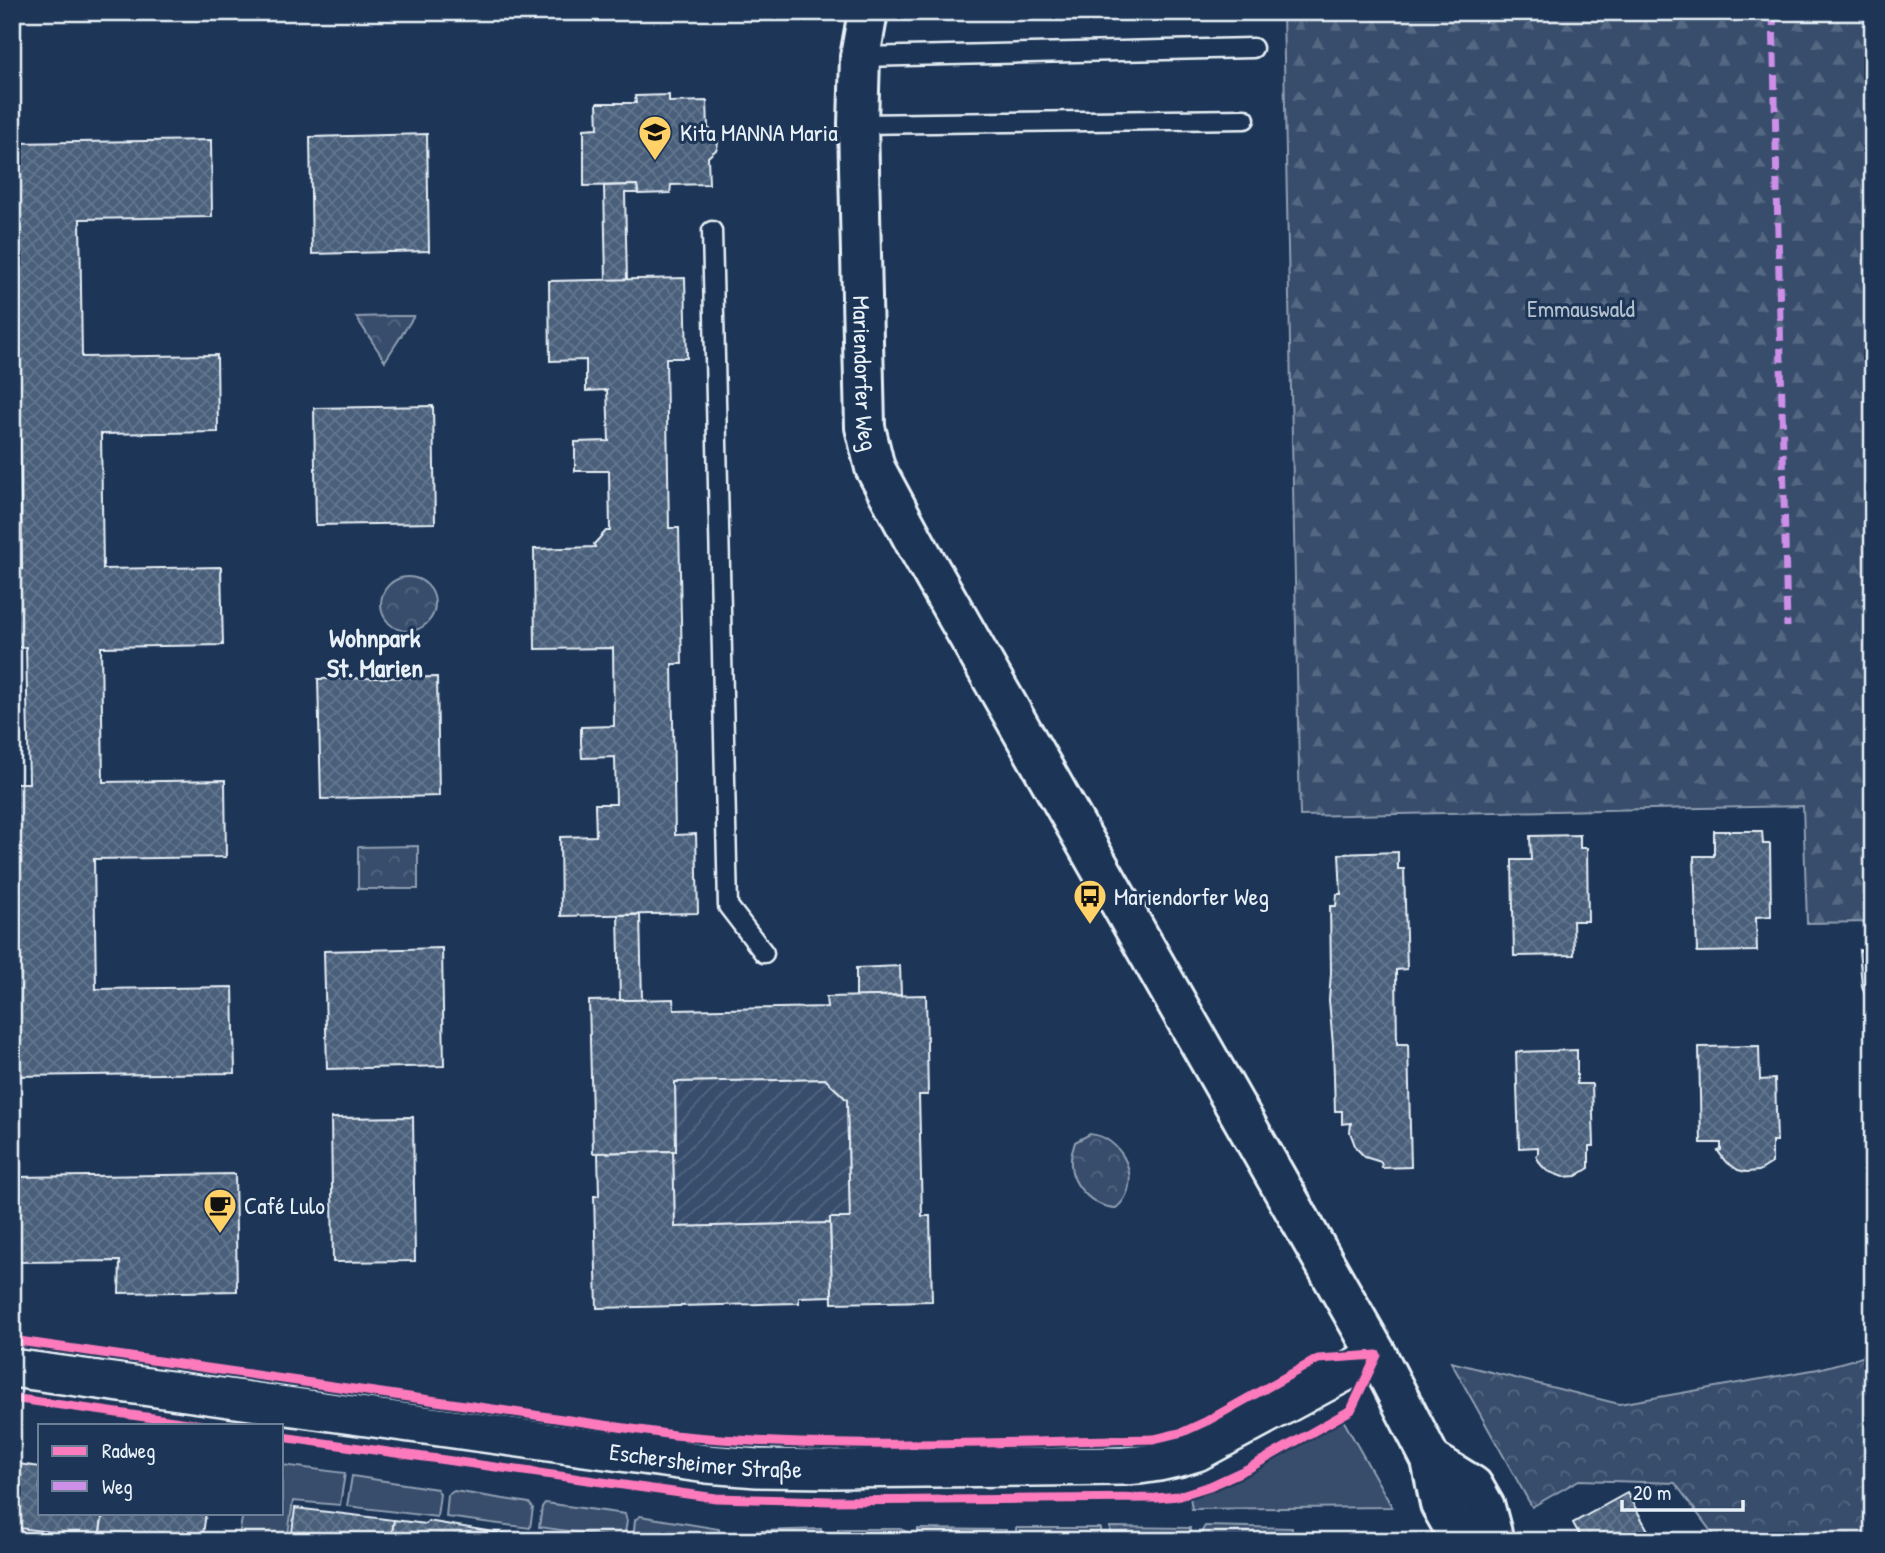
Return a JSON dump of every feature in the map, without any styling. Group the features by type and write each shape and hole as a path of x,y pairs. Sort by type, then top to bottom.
{"street":[{"name":"Mariendorfer Weg","path":"848,12 860,57"},
{"name":"Mariendorfer Weg","path":"868,12 860,57 858,124 865,427 875,468 1377,1355 1431,1460 1440,1504 1452,1525 1472,1541"},
{"name":"Eschersheimer Straße","path":"12,1368 707,1464 757,1468 1125,1466 1172,1460 1197,1452 1377,1355"},
{"path":"1431,1460 1474,1486 1485,1507 1494,1541"}],"lane":[{"path":"860,57 1252,48"},
{"path":"858,124 1245,119"},
{"path":"712,231 729,906 764,953"}],"green space":[{"name":"Emmauswald","path":"1283,12 1873,12 1873,922 1807,923 1803,806 1300,816"},
{"path":"414,316 385,361 356,317"},
{"path":"408,577 427,585 435,604 427,623 408,631 389,623 381,604 389,585"},
{"path":"418,846 418,889 358,889 358,847"},
{"path":"825,1079 847,1100 850,1218 830,1218 830,1223 675,1227 675,1082"},
{"path":"1090,1134 1103,1137 1115,1145 1126,1162 1130,1182 1128,1191 1116,1208 1107,1207 1091,1199 1074,1177 1071,1159 1075,1142"},
{"path":"1873,1354 1873,1541 1718,1541 1675,1483 1579,1480 1532,1507 1451,1362 1619,1404 1818,1369"},
{"path":"1342,1418 1392,1507 1192,1509 1190,1497 1230,1481"},
{"path":"284,1465 345,1473 340,1505 293,1501 287,1541 238,1541 243,1514 284,1514"},
{"path":"352,1476 437,1489 440,1494 437,1517 347,1506"},
{"path":"454,1491 529,1503 533,1508 530,1528 446,1517 448,1495"},
{"path":"545,1503 625,1514 627,1521 624,1539 539,1527"},
{"path":"640,1516 719,1529 720,1541 633,1541 635,1520"},
{"path":"1205,1526 1292,1528 1292,1541 1202,1541"},
{"path":"1110,1527 1190,1528 1190,1541 1110,1541"},
{"path":"1016,1528 1100,1528 1100,1541 1016,1541"},
{"path":"821,1529 821,1541 731,1541 732,1532"},
{"path":"838,1529 900,1529 907,1532 907,1541 838,1541"},
{"path":"918,1529 1006,1530 1006,1541 918,1541"},
{"path":"12,1532 69,1541 12,1541"}],"building":[{"path":"669,95 669,102 707,101 708,128 713,131 718,142 717,149 708,157 709,184 671,185 670,193 638,194 637,185 584,186 584,129 598,128 597,103 636,103 635,96"},
{"path":"427,134 429,251 312,254 310,137"},
{"path":"211,140 212,217 80,219 82,357 217,355 218,432 101,434 103,569 221,567 223,645 101,647 103,782 225,780 226,857 94,859 96,989 233,987 235,1073 15,1076 12,783 29,783 26,647 12,648 12,569 22,569 20,436 12,436 12,143"},
{"path":"637,185 638,193 625,193 627,280 606,280 604,186"},
{"path":"685,278 687,358 666,358 669,528 679,528 682,664 672,664 675,835 696,834 698,913 561,916 560,837 596,836 595,804 616,804 615,757 582,758 581,742 581,727 614,726 613,648 535,649 534,549 595,547 594,544 606,531 610,531 609,471 575,471 575,442 609,441 607,390 586,391 586,360 550,361 549,281"},
{"path":"433,406 435,523 316,525 314,408"},
{"path":"437,677 439,796 321,799 318,679"},
{"path":"1714,831 1762,831 1763,844 1770,844 1771,916 1756,917 1757,951 1697,952 1694,856 1714,856"},
{"path":"1580,835 1580,848 1587,848 1588,921 1573,921 1574,955 1514,956 1512,860 1531,860 1530,836"},
{"path":"1398,852 1398,869 1404,869 1407,969 1396,970 1397,1044 1408,1044 1411,1167 1382,1168 1381,1162 1365,1157 1356,1148 1350,1132 1351,1123 1342,1124 1342,1111 1335,1111 1329,1000 1330,906 1336,906 1337,894 1341,894 1339,854"},
{"path":"618,915 640,915 642,1000 620,1000"},
{"path":"442,948 444,1066 327,1069 324,951"},
{"path":"1859,950 1873,954 1873,1017 1862,986"},
{"path":"900,966 901,995 856,997 856,968"},
{"path":"926,995 928,1095 919,1095 922,1216 930,1216 932,1301 832,1303 830,1218 850,1218 847,1100 825,1079 675,1082 676,1151 593,1153 589,1001 673,999 674,1010 827,1007 826,997"},
{"path":"1759,1046 1760,1080 1775,1079 1777,1141 1772,1141 1772,1163 1759,1171 1746,1172 1725,1161 1718,1151 1721,1150 1721,1143 1701,1143 1699,1047"},
{"path":"1577,1050 1577,1084 1592,1084 1594,1146 1589,1146 1589,1168 1576,1176 1563,1177 1547,1171 1541,1165 1536,1156 1538,1147 1519,1148 1516,1052"},
{"path":"413,1117 415,1261 333,1262 331,1118"},
{"path":"673,1151 675,1227 830,1223 832,1296 799,1297 799,1303 597,1308 594,1196 599,1196 598,1153"},
{"path":"235,1174 237,1291 119,1293 120,1261 16,1262 15,1177"},
{"path":"12,1463 38,1467 38,1514 103,1514 99,1539 12,1527"},
{"path":"1627,1493 1654,1541 1583,1541 1573,1523"},
{"path":"295,1508 394,1520 391,1541 291,1541"},
{"path":"103,1514 206,1514 202,1541 99,1539"},
{"path":"394,1520 426,1524 428,1521 494,1532 493,1541 391,1541"},
{"path":"494,1532 519,1535 521,1532 567,1541 493,1541"}],"marked path":[{"path":"1773,12 1787,627"}],"cycle path":[{"path":"12,1340 674,1435 854,1444 1154,1439 1183,1432 1207,1421 1318,1359 1377,1355 1351,1410 1249,1468 1210,1486 1178,1496 1156,1498 830,1501 716,1498 284,1437"},
{"path":"12,1398 195,1424"}],"place":[{"name":"Kita MANNA Maria","path":"655,162"},
{"name":"Mariendorfer Weg","path":"1090,926"},
{"name":"Café Lulo","path":"220,1235"}],"district":[{"name":"Wohnpark St. Marien","path":"375,652"}]}
